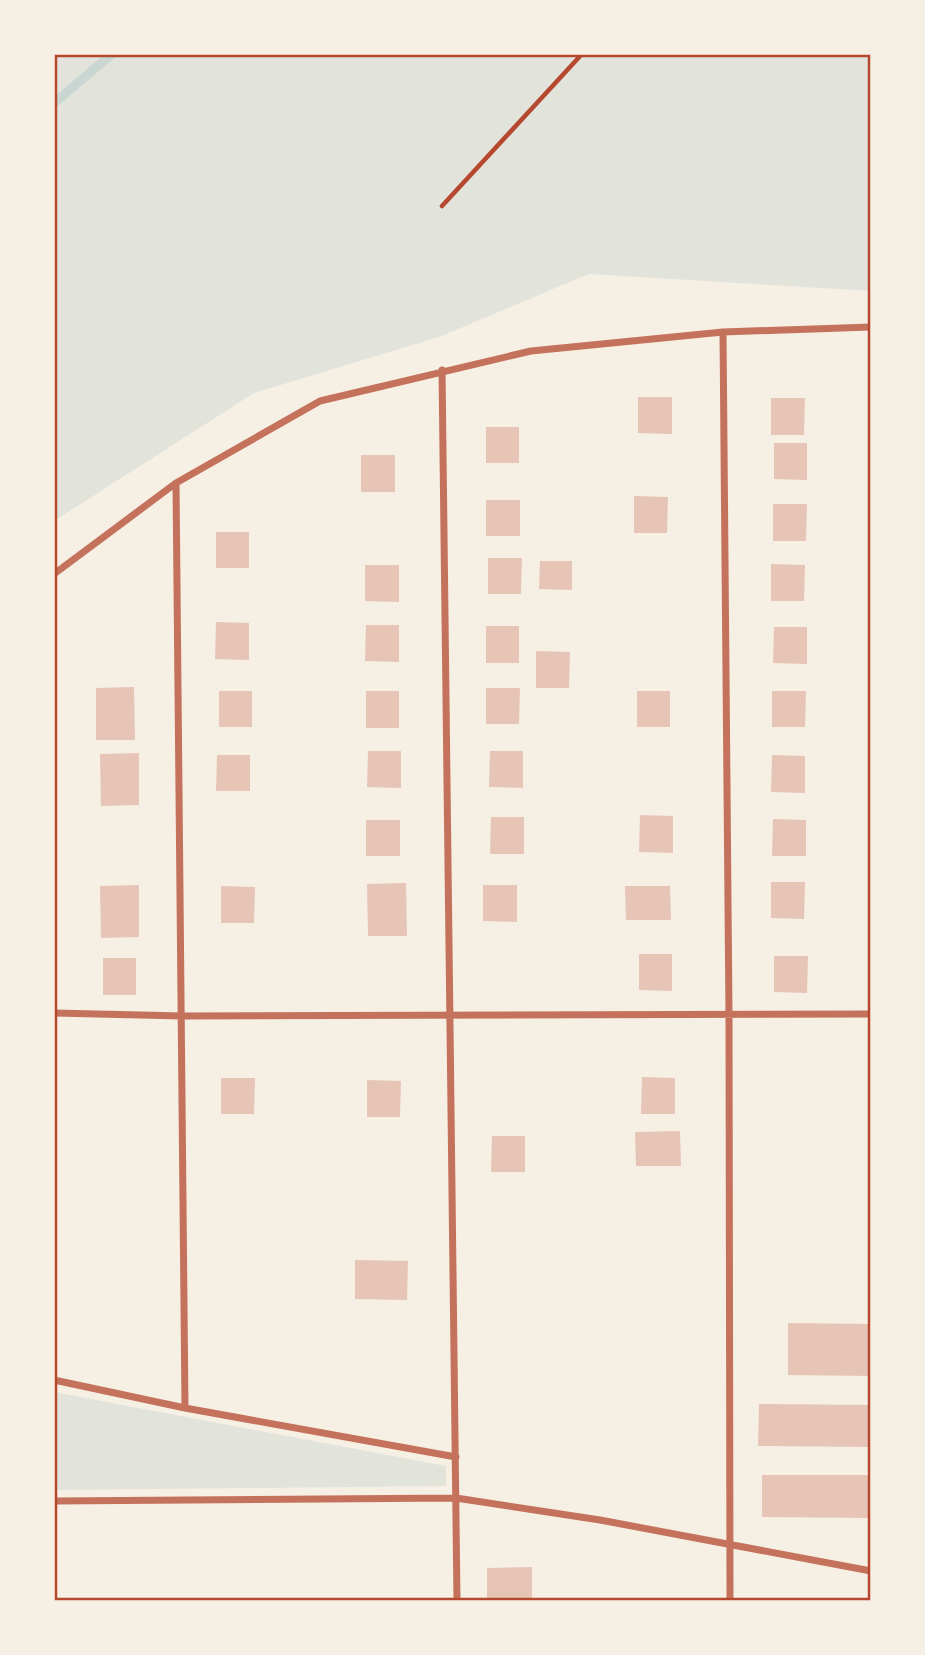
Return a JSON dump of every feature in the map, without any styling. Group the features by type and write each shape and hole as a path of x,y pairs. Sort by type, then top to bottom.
{"street":[{"path":"54,574 176,483 320,401 531,351 723,332 871,327"},
{"path":"723,332 729,1015 730,1601"},
{"path":"442,370 452,1014 457,1601"},
{"path":"176,483 186,1408"},
{"path":"54,1013 183,1016 871,1014"},
{"path":"54,1380 186,1408 456,1457"},
{"path":"54,1501 456,1498 600,1520 730,1547 871,1571"}],"path":[{"path":"442,206 582,54"}],"shaded area":[{"path":"54,54 871,54 871,291 589,274 439,337 254,393 54,521"},
{"path":"54,1392 446,1466 446,1486 54,1490"}],"building":[{"path":"638,397 672,397 672,434 638,433"},
{"path":"771,398 805,398 804,435 771,435"},
{"path":"486,427 519,427 519,463 486,463"},
{"path":"774,443 807,443 807,480 774,479"},
{"path":"361,455 395,455 395,492 361,492"},
{"path":"634,496 668,497 667,533 634,533"},
{"path":"486,500 520,500 520,536 486,536"},
{"path":"773,504 807,504 806,541 773,541"},
{"path":"216,532 249,532 249,568 216,568"},
{"path":"488,558 522,558 521,594 488,594"},
{"path":"540,561 572,561 572,590 539,589"},
{"path":"771,564 805,565 804,601 771,601"},
{"path":"365,565 399,565 399,602 365,601"},
{"path":"216,622 249,623 249,660 215,659"},
{"path":"366,625 399,625 399,662 365,661"},
{"path":"486,626 519,626 519,663 486,663"},
{"path":"774,627 807,627 807,664 773,663"},
{"path":"536,651 570,652 569,688 536,688"},
{"path":"134,687 135,740 96,740 96,688"},
{"path":"486,688 520,688 519,724 486,724"},
{"path":"219,691 252,691 252,727 219,727"},
{"path":"366,691 399,691 399,728 366,728"},
{"path":"637,691 670,691 670,727 637,727"},
{"path":"772,691 806,691 805,727 772,727"},
{"path":"368,751 401,751 401,788 367,787"},
{"path":"490,751 523,751 523,788 489,787"},
{"path":"139,753 139,805 101,806 100,754"},
{"path":"217,755 250,755 250,791 216,791"},
{"path":"772,755 805,756 805,793 771,792"},
{"path":"640,815 673,816 673,853 639,852"},
{"path":"491,817 524,817 524,854 490,854"},
{"path":"773,819 806,820 806,856 772,856"},
{"path":"366,820 400,820 400,856 366,856"},
{"path":"771,882 805,882 804,919 771,918"},
{"path":"406,883 407,936 368,936 367,884"},
{"path":"139,885 139,937 101,938 100,886"},
{"path":"483,885 517,885 517,922 483,921"},
{"path":"221,886 255,887 254,923 221,923"},
{"path":"625,886 670,886 671,920 626,920"},
{"path":"639,954 672,954 672,991 639,990"},
{"path":"774,956 808,956 807,993 774,992"},
{"path":"103,958 136,958 136,995 103,995"},
{"path":"642,1077 675,1078 675,1114 641,1114"},
{"path":"221,1078 255,1078 254,1114 221,1114"},
{"path":"367,1080 401,1081 400,1117 367,1117"},
{"path":"680,1131 681,1166 636,1166 635,1132"},
{"path":"492,1136 525,1136 525,1172 491,1172"},
{"path":"355,1260 408,1261 407,1300 355,1299"},
{"path":"788,1323 871,1324 871,1376 788,1375"},
{"path":"759,1404 871,1405 871,1447 758,1446"},
{"path":"762,1475 871,1475 871,1518 762,1517"},
{"path":"532,1567 532,1601 487,1601 487,1568"}],"waterway":[{"path":"54,103 112,54"}]}
